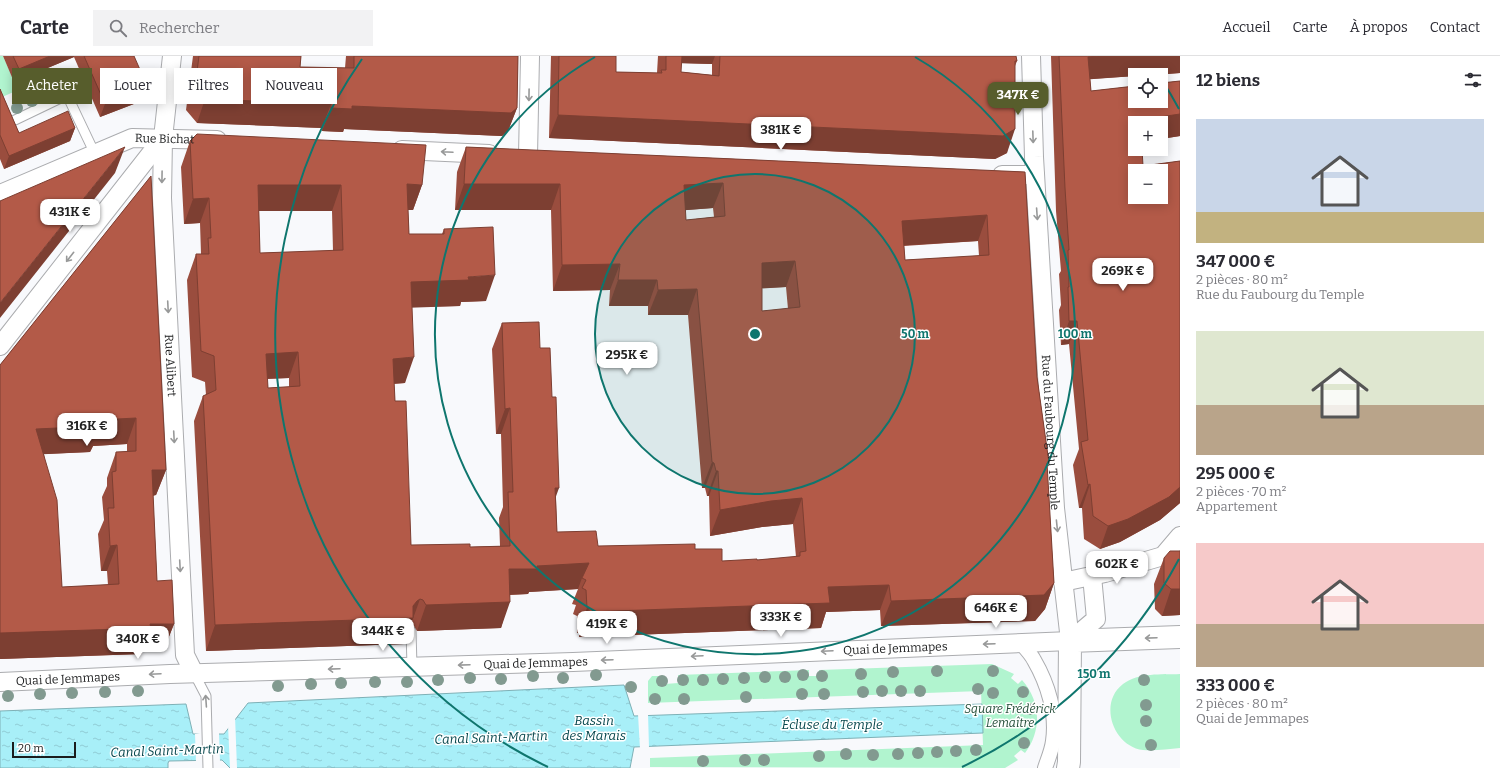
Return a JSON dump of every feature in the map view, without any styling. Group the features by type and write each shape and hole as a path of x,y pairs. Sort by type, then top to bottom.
{"street":[{"name":"Rue Alibert","path":"172,56 163,138 162,198 185,655 194,673"},
{"path":"388,149 522,156 530,56"},
{"name":"Rue du Faubourg du Temple","path":"1031,56 1035,176 1055,508 1070,641 1068,768"},
{"name":"Rue Bichat","path":"0,194 132,138 230,141"},
{"path":"0,346 163,138"},
{"path":"990,175 1035,176"},
{"path":"1063,582 1172,558 1180,536"},
{"path":"1070,641 1096,619 1092,576"},
{"path":"1070,641 1180,638"},
{"name":"Quai de Jemmapes","path":"0,682 194,673 573,662 1070,641"},
{"path":"1021,643 1034,660 1048,689 1051,704 1054,721 1053,741 1045,768"}],"lane":[{"path":"15,120 67,95 95,154"},
{"path":"411,631 412,666"},
{"path":"194,673 206,696 208,768"}],"green space":[{"path":"0,56 3,56 12,76 12,93 0,98"},
{"name":"Square Frédérick Lemaître","path":"992,664 1014,674 1011,678 1018,684 1022,680 1033,697 1036,707 1037,726 1031,744 1025,753 1021,750 1014,756 1018,760 1005,768 650,767 650,758 983,745 981,691 648,703 648,681 652,676 665,676 665,684 678,683 678,675 809,670 809,676 819,676 819,670"},
{"path":"1180,674 1180,748 1143,750 1133,747 1124,741 1112,723 1110,712 1111,702 1115,692 1129,680 1143,676"}],"water":[{"name":"Bassin des Marais","path":"624,685 634,716 982,704 983,733 634,747 630,768 230,768 222,760 169,761 168,768 0,768 0,711 186,704 193,734 224,734 248,703"}],"pier":[{"path":"648,713 649,748 640,749 638,714"},
{"path":"235,716 237,768 230,768 228,725"},
{"path":"205,732 219,733 220,762 196,762 195,734"}],"building":[{"path":"13,56 50,56 21,68 19,68"},
{"path":"84,56 134,56 139,68 100,68 100,93 92,74 92,68 89,68"},
{"path":"199,56 301,56 300,67 354,68 354,56 518,56 517,108 511,113 352,106 352,109 331,108 331,104 337,104 337,68 251,68 251,101 243,101 243,68 197,68"},
{"path":"559,56 616,56 616,72 662,73 661,70 666,70 666,56 682,56 681,72 719,76 720,56 1016,56 1015,129 1003,136 558,115"},
{"path":"1059,56 1099,56 1088,57 1091,91 1128,87 1128,108 1168,108 1168,82 1180,81 1180,114 1167,116 1128,116 1128,156 1142,156 1143,164 1128,164 1128,204 1168,204 1168,164 1158,164 1180,161 1180,487 1169,497 1128,519 1108,526 1093,516 1090,484 1088,485 1081,442 1088,440 1077,321 1069,321 1069,250"},
{"path":"0,89 19,133 68,111 75,128 9,156 0,135"},
{"path":"197,134 426,145 422,185 407,184 409,234 444,234 444,229 493,227 495,275 468,277 469,280 411,282 414,357 393,359 395,401 406,401 411,545 470,544 470,547 510,546 508,492 513,492 510,408 505,409 502,323 539,322 540,348 550,348 552,397 556,397 559,488 555,488 557,532 596,531 598,546 695,544 695,549 722,549 722,561 757,560 800,556 800,552 806,551 802,498 771,501 720,510 718,471 716,471 714,463 712,462 697,289 658,290 657,280 618,280 620,264 562,265 560,184 464,184 466,147 1025,172 1037,377 1049,463 1047,463 1054,583 1044,595 891,601 889,585 828,587 830,603 589,612 589,608 587,608 586,590 582,588 586,580 582,578 589,563 537,566 537,569 509,569 510,602 426,605 423,600 420,599 413,606 413,618 215,625 203,396 216,390 214,356 201,351 196,254 209,254 208,238 211,238 209,198 193,199 190,141","holes":["723,183 725,216 686,220 684,185","258,185 341,185 343,250 260,253","987,215 989,255 905,260 902,221","795,261 800,307 762,311 762,263","298,352 300,386 268,388 266,354"]},
{"path":"125,147 0,303 0,201"},
{"path":"151,176 166,470 152,470 157,581 172,580 174,624 150,624 151,628 0,633 0,365","holes":["136,418 136,451 116,452 116,471 112,472 114,508 108,508 110,546 117,545 119,584 62,587 57,500 36,429 100,426 99,420"]},
{"path":"1170,551 1180,551 1180,589 1171,589 1164,583 1164,558"}],"water label":[{"name":"Écluse du Temple","path":"832,724"},
{"name":"Canal Saint-Martin","path":"491,737"},
{"name":"Canal Saint-Martin","path":"167,750"}]}
